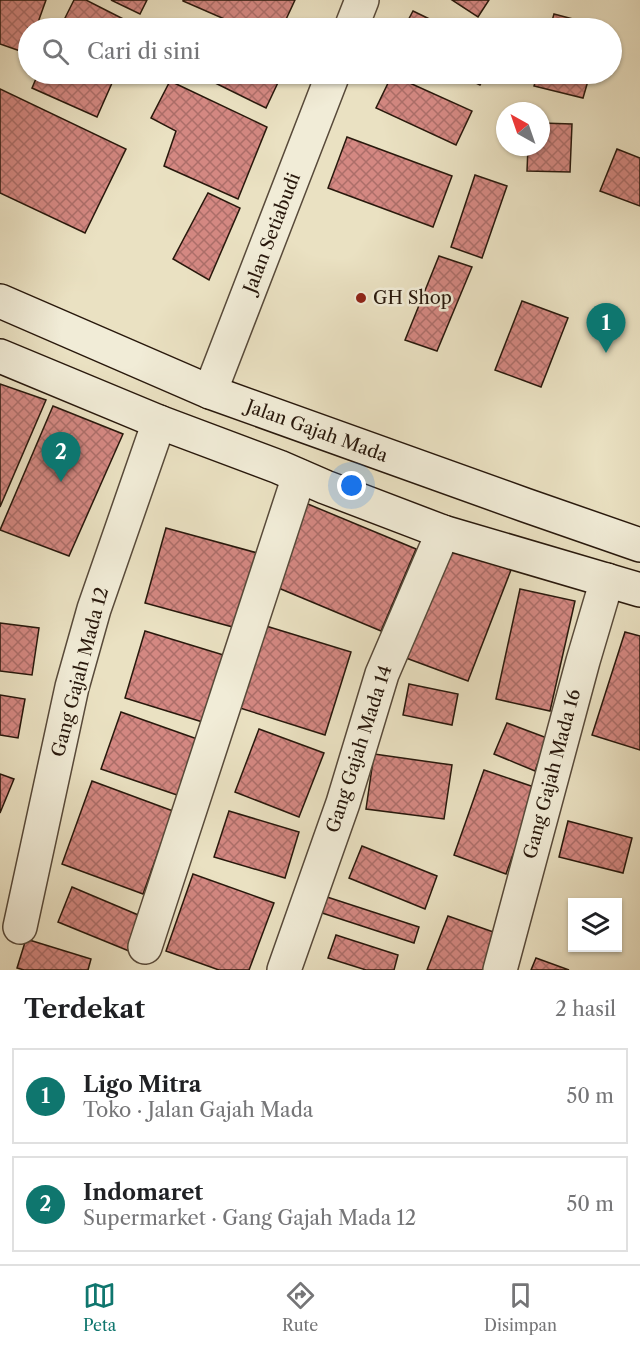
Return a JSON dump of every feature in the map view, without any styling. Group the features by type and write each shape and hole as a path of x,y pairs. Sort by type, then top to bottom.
{"street":[{"path":"355,18 362,0"},
{"name":"Jalan Setiabudi","path":"210,392 329,84"},
{"path":"10,305 1,356 159,422 443,532 640,590"},
{"name":"Jalan Gajah Mada","path":"10,305 210,392 525,506 640,545"},
{"name":"Gang Gajah Mada 12","path":"20,927 72,687 94,609 159,422"},
{"path":"145,948 299,476"},
{"name":"Gang Gajah Mada 14","path":"284,970 344,802 382,674 443,532"},
{"name":"Gang Gajah Mada 16","path":"500,970 607,580"}],"building":[{"path":"0,0 46,0 40,18 18,18 18,50 0,44"},
{"path":"74,0 86,0 121,18 65,18"},
{"path":"111,0 147,0 140,14"},
{"path":"295,0 287,18 222,18 183,1"},
{"path":"452,0 489,0 478,17"},
{"path":"413,11 427,18 409,18"},
{"path":"554,14 569,18 553,18"},
{"path":"34,84 112,84 97,117 32,88"},
{"path":"168,84 176,84 267,127 238,199 164,166 176,131 151,118"},
{"path":"217,84 277,84 266,108"},
{"path":"388,84 412,84 472,111 456,145 376,108"},
{"path":"535,84 587,84 583,98 534,86"},
{"path":"0,89 126,149 85,233 0,193"},
{"path":"550,123 572,124 570,172 527,171 528,156 550,156"},
{"path":"347,137 452,176 433,227 328,188"},
{"path":"617,149 640,158 640,206 600,191"},
{"path":"475,175 507,186 482,258 451,247"},
{"path":"208,193 240,208 209,280 173,259"},
{"path":"439,256 472,267 437,351 405,340"},
{"path":"522,301 568,318 541,387 495,370"},
{"path":"0,384 46,400 0,507"},
{"path":"53,406 123,434 69,556 0,530"},
{"path":"303,502 416,549 381,631 269,584"},
{"path":"166,528 261,554 240,629 145,603"},
{"path":"449,547 511,570 468,681 406,658"},
{"path":"520,589 575,601 550,711 496,699"},
{"path":"0,623 39,628 32,675 0,671"},
{"path":"266,626 351,652 325,735 240,708"},
{"path":"145,631 230,657 209,724 125,698"},
{"path":"625,632 640,636 640,750 592,735"},
{"path":"409,684 458,694 452,725 403,715"},
{"path":"0,695 25,699 18,738 0,735"},
{"path":"121,712 200,740 180,796 101,769"},
{"path":"507,723 547,738 535,771 494,754"},
{"path":"259,729 324,753 299,817 235,792"},
{"path":"374,754 452,765 444,819 366,809"},
{"path":"484,770 537,788 506,874 454,855"},
{"path":"0,774 14,779 0,813"},
{"path":"92,781 173,811 143,894 62,864"},
{"path":"229,811 299,832 285,878 214,857"},
{"path":"568,821 632,838 623,873 559,857"},
{"path":"362,846 437,876 425,909 349,878"},
{"path":"193,874 274,903 249,970 219,970 166,951"},
{"path":"72,887 143,917 129,951 58,922"},
{"path":"324,896 419,927 414,943 319,912"},
{"path":"448,916 499,934 486,970 427,970"},
{"path":"336,935 398,955 394,970 366,970 328,958"},
{"path":"26,939 91,959 88,970 24,970 17,968"},
{"path":"536,958 569,970 531,970"}],"place":[{"name":"GH Shop","path":"361,298"},
{"name":"Ligo Mitra","path":"606,353"},
{"name":"Indomaret","path":"61,482"}]}
